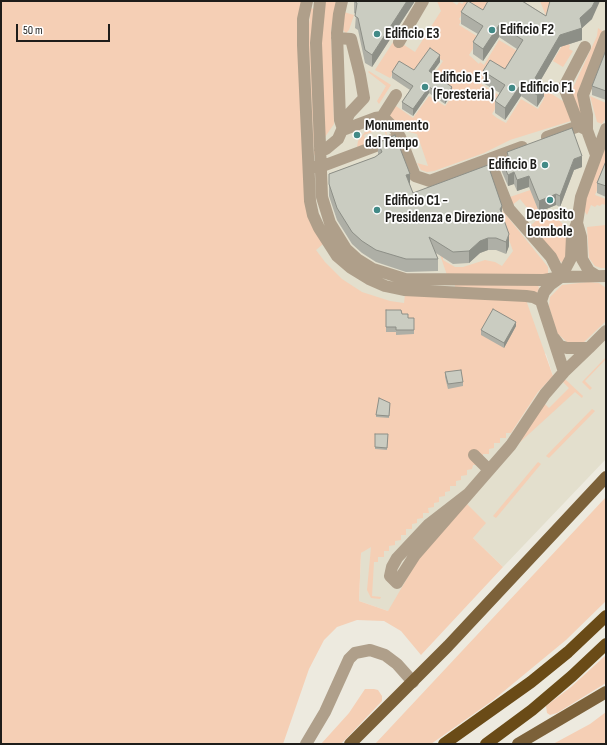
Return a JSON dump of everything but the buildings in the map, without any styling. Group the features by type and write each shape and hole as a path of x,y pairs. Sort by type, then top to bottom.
{"highway":[{"path":"444,744 531,682 568,652 606,616"},
{"path":"486,744 537,705 606,644"}],"main road":[{"path":"350,744 413,682 606,477"},
{"path":"518,744 606,692"}],"street":[{"path":"307,1 303,19 303,38 314,167 331,237 357,259 373,269 405,279 439,286 533,297 541,301"},
{"path":"314,167 320,150 316,43 320,1"},
{"path":"342,1 339,14 337,38 340,120 343,130"},
{"path":"399,42 423,1"},
{"path":"583,128 588,115 583,95 606,36"},
{"path":"320,150 326,149 332,145 343,130 349,114 364,98 351,40 337,38"},
{"path":"585,48 564,87 596,155"},
{"path":"343,130 382,118 396,95"},
{"path":"382,118 390,123 400,137 415,176 430,182 489,159 583,128"},
{"path":"564,372 541,301 544,292 550,285 562,277 571,258 572,236 577,223 581,197 606,129"},
{"path":"314,167 400,137"},
{"path":"489,159 509,209 551,257 562,277"},
{"path":"577,223 581,237 582,259 589,271 601,276"},
{"path":"439,286 544,280 562,277 601,276"},
{"path":"468,494 428,524 398,558 392,567 390,576 397,583 415,555 511,445 545,394 564,372 606,331"},
{"path":"553,337 560,346 568,348 589,348"},
{"path":"474,455 489,470"},
{"path":"306,744 325,712 349,659 355,653 370,650 385,655 397,664 413,682"}],"shaded area":[{"path":"1,1 301,1 301,116 323,244 316,250 325,262 342,279 362,292 390,301 404,303 405,294 526,300 553,376 538,392 511,433 506,433 506,438 500,438 500,443 494,443 494,448 489,449 489,454 483,454 483,460 478,465 473,465 472,469 467,470 467,475 461,476 461,480 456,481 456,486 450,486 450,491 445,492 445,496 439,497 439,502 434,503 434,507 428,508 429,513 423,513 423,518 417,519 417,523 412,524 412,529 406,529 406,535 401,535 401,540 395,541 395,545 389,546 389,551 384,551 384,557 378,557 378,562 374,562 372,596 381,597 380,599 371,598 367,590 371,547 361,553 359,601 388,611 419,558 543,402 549,408 569,388 563,382 564,380 566,380 583,396 582,398 575,392 518,444 467,504 486,523 473,538 503,567 421,655 401,631 384,621 357,620 337,627 324,640 309,669 283,744 1,744"},
{"path":"291,1 606,1 606,459 503,567 473,538 388,611 359,601 361,553 501,430 513,430 538,392 553,376 546,354 423,305 370,304 313,258"},
{"path":"324,1 336,1 331,31 334,124 325,137 320,29"},
{"path":"437,1 451,1 457,5 459,2 462,4 465,1 494,1 482,19 463,12 459,19 461,21 459,25 480,38 469,55 479,64 480,62 484,65 499,40 519,52 504,78 484,78 481,84 502,97 492,114 506,123 521,99 538,109 545,97 539,93 542,88 566,103 574,120 510,140 484,153 434,171 427,172 421,170 417,163 428,166 417,134 406,131 388,115 396,106 413,118 429,96 445,106 454,94 436,82 440,77 435,73 443,61 429,51 413,74 399,65 390,78 375,70 395,39 415,52 441,11"},
{"path":"540,1 551,1 560,7 546,16"},
{"path":"311,8 314,9 316,154 314,155 308,33"},
{"path":"344,12 354,15 349,30 346,33 343,30"},
{"path":"598,28 604,32 583,119 572,95 572,90 597,36"},
{"path":"566,39 570,46 569,49 573,51 563,67 553,61"},
{"path":"369,71 391,85 379,104 377,101 386,86 368,72"},
{"path":"590,96 606,103 606,118 602,124 597,122"},
{"path":"379,126 386,128 387,137 383,128 364,135 367,144 357,147 358,141 365,132"},
{"path":"603,147 606,148 606,168 595,195 606,199 606,205 602,204 595,207 591,205 587,215 585,212 585,199"},
{"path":"562,179 535,201 539,212 560,221 567,229 568,251 562,263 530,226 537,220 520,199 512,205 510,197"},
{"path":"502,210 548,267 548,274 447,275 437,246 443,254 443,260 455,267 463,267 485,260 495,262 502,266 513,251 503,223 505,219"},
{"path":"606,225 606,268 601,268 595,266 589,258 587,227"},
{"path":"588,282 599,283 606,288 606,321 584,342 568,343 557,333 549,306 550,297 562,285"},
{"path":"455,284 538,285 539,288 537,293 455,288"},
{"path":"606,357 606,359 585,381 592,388 590,390 582,382"},
{"path":"592,409 595,411 549,458 546,456"},
{"path":"538,462 541,464 496,518 493,516"},
{"path":"606,497 606,601 566,640 492,701 431,744 375,744"},
{"path":"606,655 606,683 557,713 550,715 547,713 546,706 571,687"},
{"path":"365,689 378,690 382,696 382,701 341,744 321,744 349,713"},
{"path":"606,712 606,744 553,744 590,724"}],"place":[{"name":"Edificio F2","path":"492,30"},
{"name":"Edificio E3","path":"377,34"},
{"name":"Edificio E 1 (Foresteria)","path":"425,87"},
{"name":"Edificio F1","path":"512,88"},
{"name":"Monumento del Tempo","path":"357,135"},
{"name":"Edificio B","path":"545,165"},
{"name":"Deposito bombole","path":"550,200"},
{"name":"Edificio C1 - Presidenza e Direzione","path":"377,210"}]}
